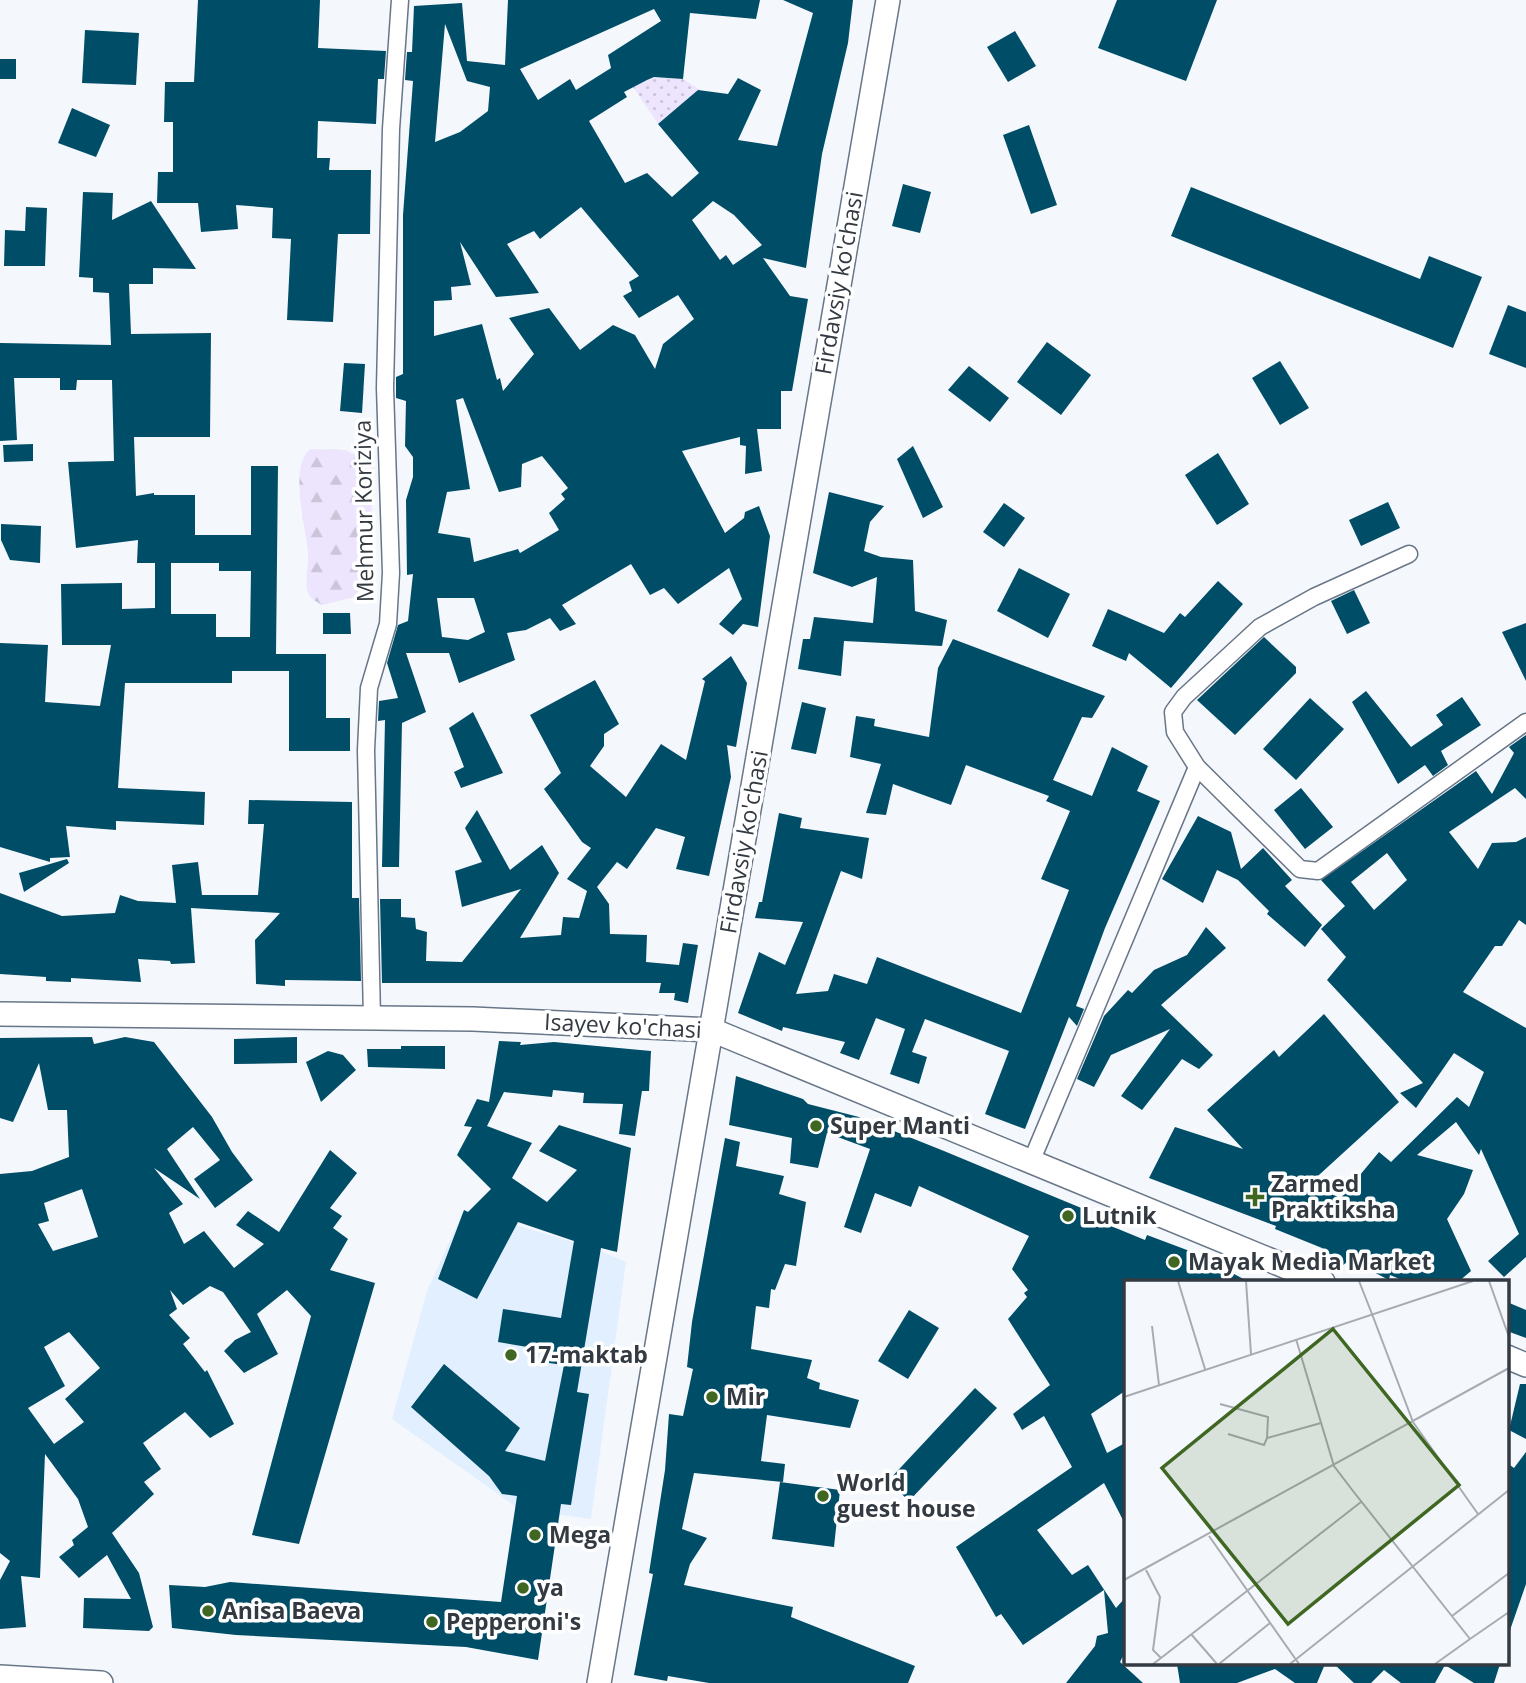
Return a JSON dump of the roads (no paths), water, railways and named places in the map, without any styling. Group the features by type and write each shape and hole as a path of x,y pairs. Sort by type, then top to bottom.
{"main road":[{"name":"Firdavsiy ko'chasi","path":"599,1683 888,0"},
{"name":"Isayev ko'chasi","path":"0,1014 373,1018 712,1030 1318,1280"},
{"path":"1508,1357 1526,1365"},
{"path":"0,1677 101,1683"}],"street":[{"name":"Mehmur Koriziya","path":"373,1018 366,750 369,688 388,624 391,573 385,374 391,129 400,0"},
{"path":"1409,554 1314,597 1260,627 1184,697 1173,712 1175,732 1197,767 1300,869 1318,871 1526,722"},
{"path":"1031,1161 1197,767"}],"place":[{"name":"Super Manti","path":"816,1126"},
{"name":"Zarmed Praktiksha","path":"1255,1197"},
{"name":"Lutnik","path":"1068,1216"},
{"name":"Mayak Media Market","path":"1174,1262"},
{"name":"17-maktab","path":"511,1355"},
{"name":"Mir","path":"712,1397"},
{"name":"World guest house","path":"823,1496"},
{"name":"Mega","path":"535,1535"},
{"name":"ya","path":"523,1588"},
{"name":"Anisa Baeva","path":"208,1611"},
{"name":"Pepperoni's","path":"432,1622"}]}
